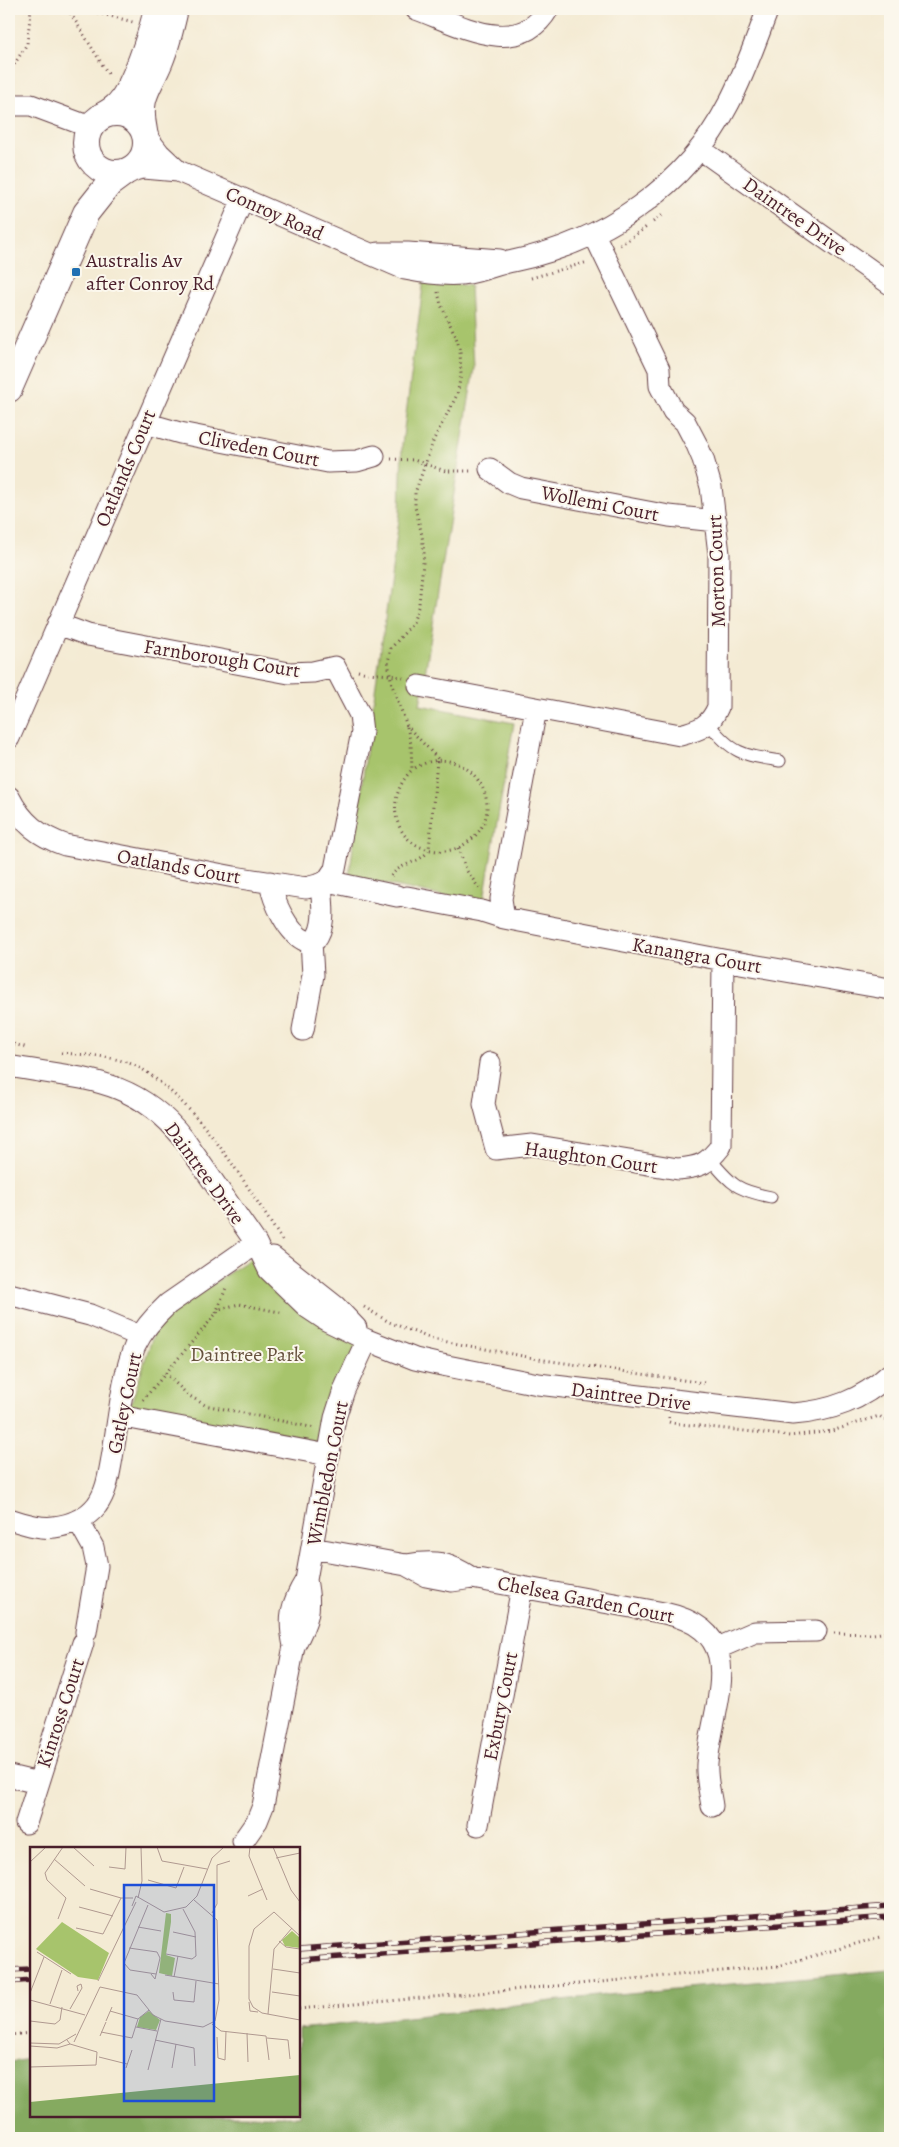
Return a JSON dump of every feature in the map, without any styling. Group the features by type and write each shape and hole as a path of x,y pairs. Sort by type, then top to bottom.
{"street":[{"path":"9,389 86,213 109,184 139,164 144,156 146,148 141,116 144,94 166,46 175,9"},
{"path":"416,9 488,34 503,36 516,35 529,29 541,19 548,9"},
{"name":"Conroy Road","path":"126,172 144,168 178,171 330,238 372,253 405,269 468,274 510,261 549,252 594,234 646,201 700,149 732,98 768,9"},
{"path":"86,213 86,140 96,122 118,104 127,90 145,47 147,16"},
{"path":"9,105 31,105 96,122 114,113 126,115 136,121 144,133"},
{"name":"Conroy Road","path":"144,133 159,153 178,171"},
{"name":"Daintree Drive","path":"700,149 887,273"},
{"path":"87,153 94,165 102,170 115,174 126,172"},
{"name":"Oatlands Court","path":"9,738 243,199"},
{"name":"Morton Court","path":"594,234 660,369 660,386 673,411 685,422 704,459 708,473 719,554 718,707 713,719 708,723"},
{"name":"Conroy Road","path":"372,253 408,253 510,261"},
{"name":"Cliveden Court","path":"145,423 180,434 328,462 358,461 374,456"},
{"name":"Wollemi Court","path":"490,469 509,483 522,488 669,516 716,522"},
{"name":"Farnborough Court","path":"58,624 88,635 289,673 313,672 335,667"},
{"path":"303,1030 313,975 312,941 318,936 322,921 324,882 335,869 338,859 362,732 360,715 335,667"},
{"path":"419,686 680,735 695,732 708,723"},
{"path":"504,918 501,899 536,708"},
{"name":"Oatlands Court","path":"10,805 30,827 41,835 65,846 306,888 324,882 397,895"},
{"name":"Oatlands Court","path":"270,882 274,902 296,935 301,939 312,941"},
{"name":"Kanangra Court","path":"397,895 482,911 504,918 723,960 890,989"},
{"path":"711,1160 721,1146 723,1127 723,960"},
{"name":"Haughton Court","path":"490,1063 484,1104 496,1148 532,1145 678,1169 698,1167 711,1160"},
{"name":"Daintree Drive","path":"9,1066 116,1086 144,1100 171,1123 183,1138 256,1242 270,1270 306,1305 326,1320 367,1340 415,1358 538,1384 778,1414 808,1413 838,1407 888,1382"},
{"name":"Gatley Court","path":"9,1519 44,1527 64,1525 88,1514 103,1494 131,1359 140,1336 168,1304 256,1242"},
{"path":"9,1294 90,1315 140,1336"},
{"name":"Wimbledon Court","path":"243,1841 257,1821 263,1806 294,1646 290,1624 294,1598 306,1580 312,1548 321,1454 339,1404 367,1340"},
{"path":"119,1416 321,1454"},
{"name":"Kinross Court","path":"26,1823 85,1638 97,1566 93,1547 78,1520"},
{"name":"Chelsea Garden Court","path":"312,1548 406,1565 426,1576 443,1580 452,1581 472,1578 678,1616 700,1626 718,1648"},
{"name":"Exbury Court","path":"478,1824 522,1587"},
{"path":"712,1806 707,1764 721,1682 721,1659 718,1648 755,1632 816,1631"},
{"name":"Kinross Court","path":"9,1776 38,1783"}],"lane":[{"path":"708,723 734,750 751,756 780,761"},
{"path":"711,1160 733,1185 741,1190 771,1197"}],"path":[{"path":"9,73 27,44 30,9"},
{"path":"68,9 108,76 127,90"},
{"path":"83,9 147,16"},
{"path":"523,280 591,261 617,247 667,211"},
{"path":"412,770 411,744 407,726 389,674 388,662 392,648 413,623 419,604 424,553 414,500 424,463 434,438 457,395 461,375 460,349 438,296 437,273"},
{"path":"374,456 396,460 414,460 445,471 468,472 490,469"},
{"path":"335,667 375,675 389,674 419,686"},
{"path":"397,895 394,871 422,858 428,850 438,760 407,726"},
{"path":"438,760 455,762 469,770 480,781 486,796 486,812 481,827 472,840 458,848 444,851 428,850 413,843 407,837 396,815 397,790 405,776 412,770 425,762 438,760"},
{"path":"458,848 467,870 483,894"},
{"path":"9,1043 30,1048"},
{"path":"54,1052 96,1056 121,1061 145,1071 166,1088 202,1123 284,1242"},
{"path":"119,1416 141,1402 164,1373 190,1346 216,1313 228,1285"},
{"path":"216,1313 225,1307 239,1304 291,1314"},
{"path":"361,1304 389,1322 432,1339 544,1360 708,1384"},
{"path":"164,1373 188,1395 205,1405 318,1429"},
{"path":"319,1421 321,1454"},
{"path":"816,1631 847,1634 890,1632"},
{"path":"300,2009 778,1966 880,1937"},
{"path":"9,2035 30,2032"}],"green space":[{"path":"424,279 470,286 474,368 420,705 514,723 483,905 349,876 400,513 402,444"},
{"name":"Daintree Park","path":"253,1257 357,1345 321,1445 128,1413 158,1320"},
{"path":"890,1970 890,2138 9,2138 9,2062 30,2059 30,2117 300,2117 300,2029 606,1995"}],"railway":[{"path":"300,1949 890,1906"},
{"path":"300,1960 890,1917"},
{"path":"9,1970 30,1969"},
{"path":"9,1982 30,1980"}],"place":[{"name":"Australis Av after Conroy Rd","path":"76,272"}]}
